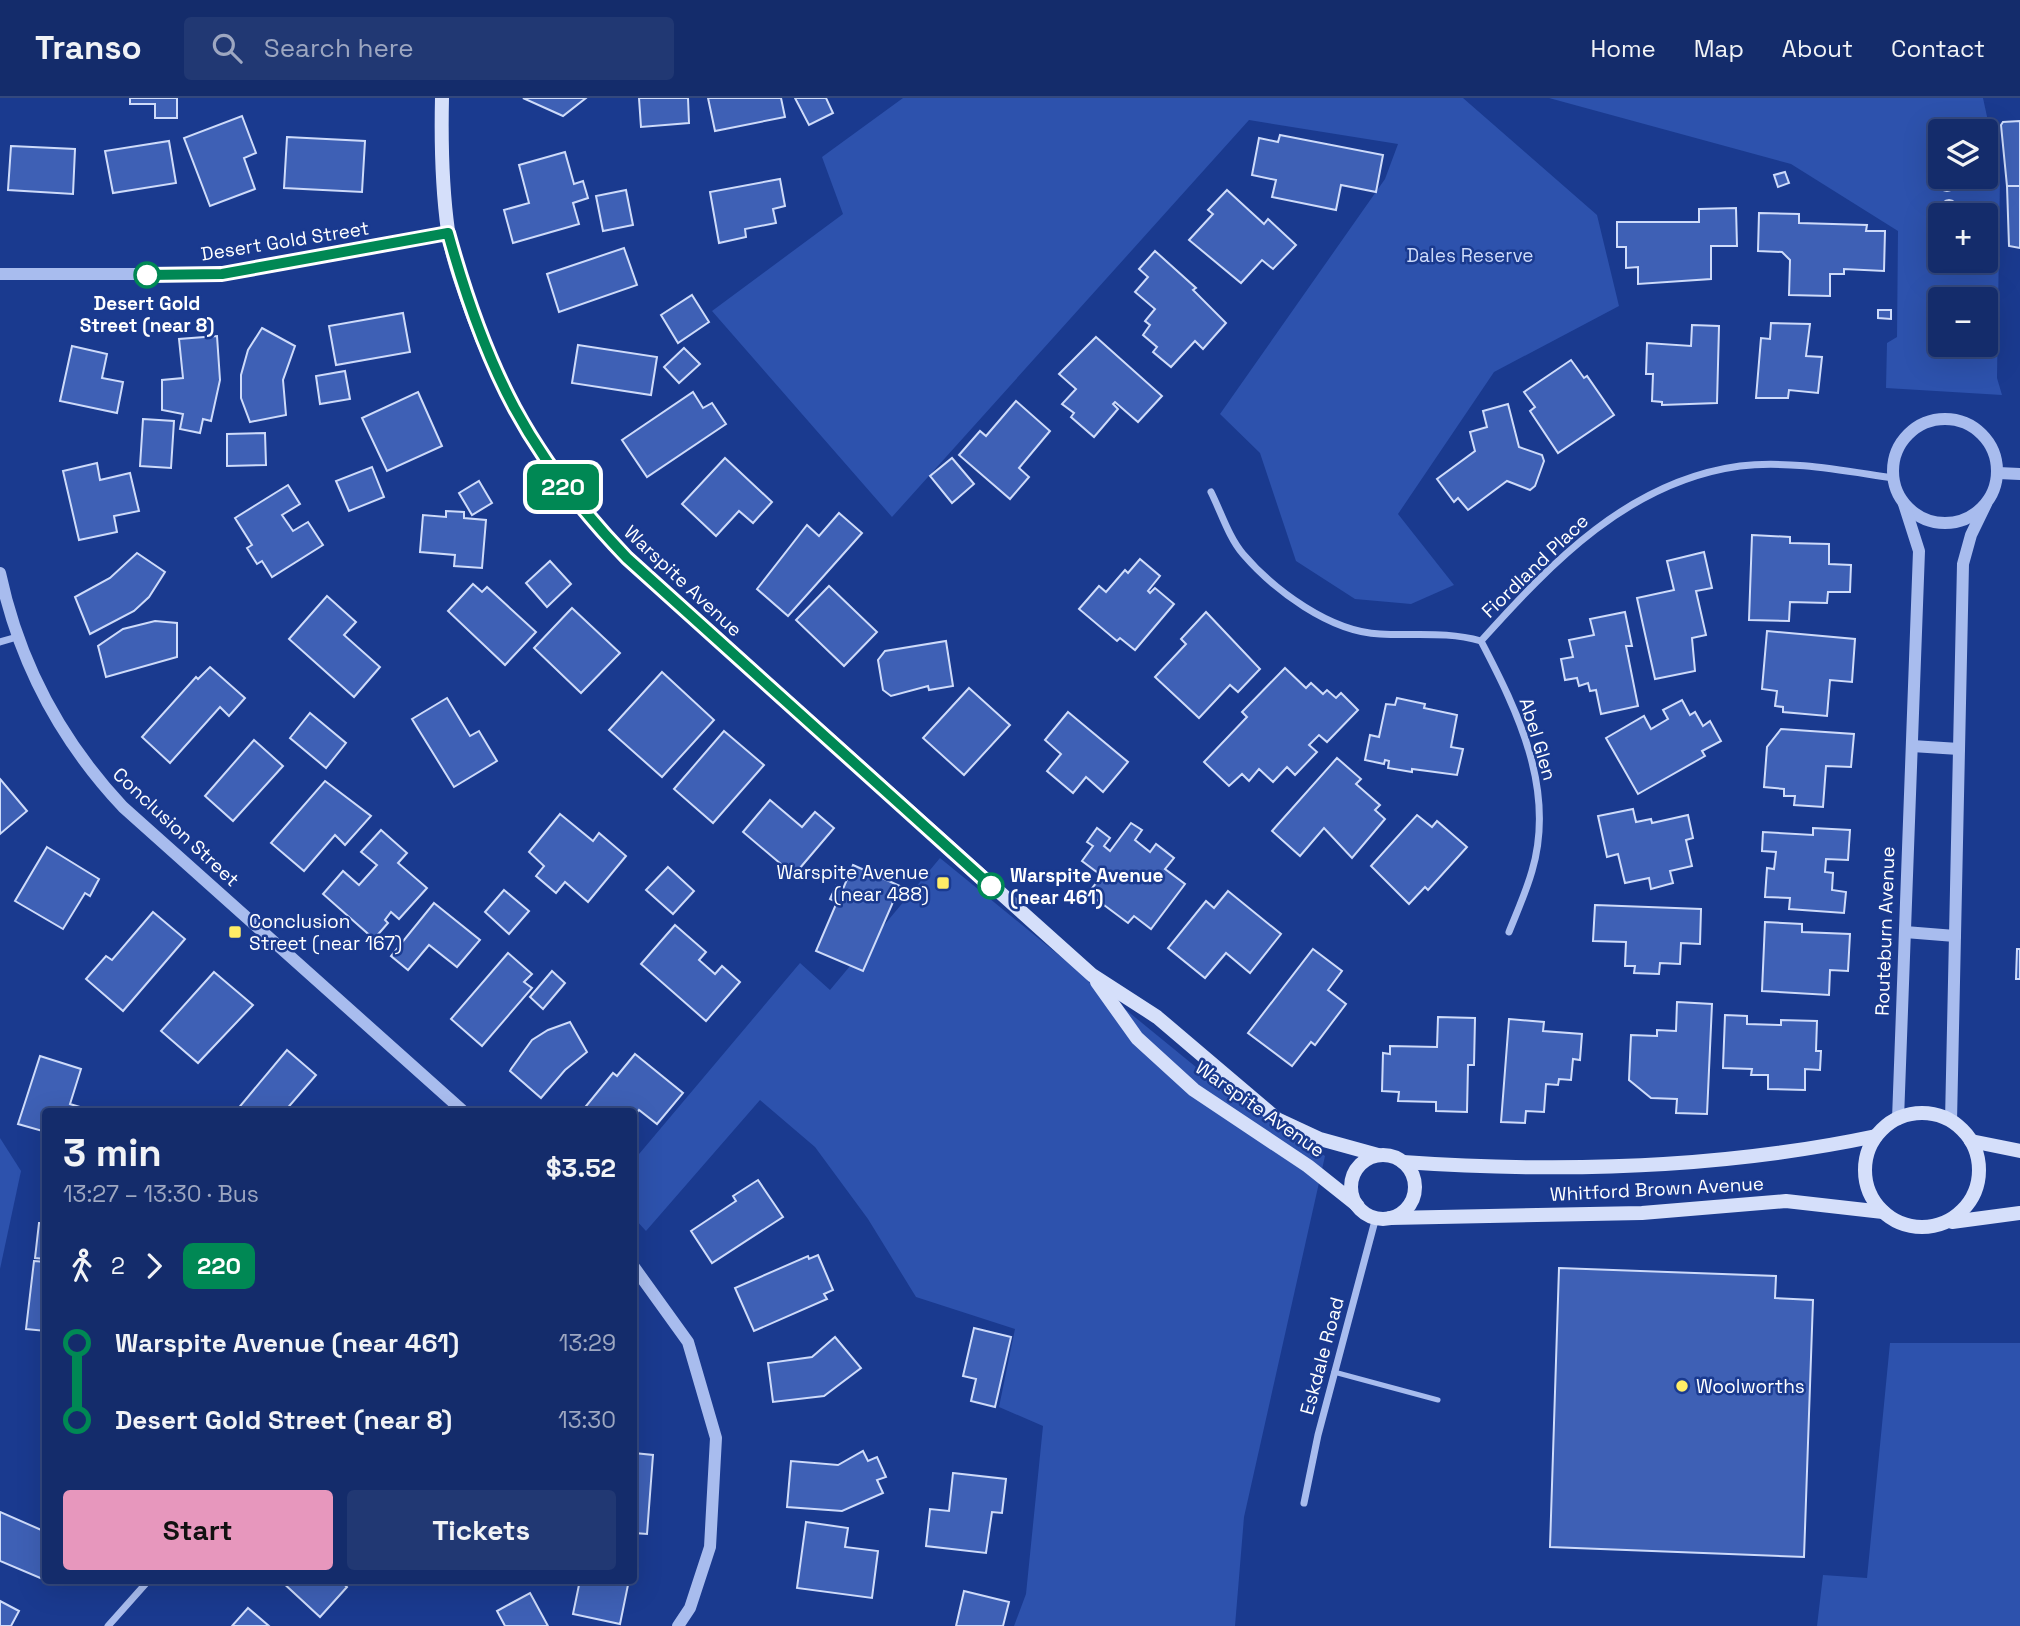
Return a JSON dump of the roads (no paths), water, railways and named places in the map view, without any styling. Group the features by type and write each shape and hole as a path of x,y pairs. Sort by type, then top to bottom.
{"main road":[{"name":"Warspite Avenue","path":"442,98 448,233 474,317 508,400 538,452 589,518 637,567 1092,975 1157,1017 1277,1119 1320,1139 1378,1155"},
{"name":"Warspite Avenue","path":"1092,975 1137,1038 1194,1090 1308,1166 1357,1205"},
{"path":"1946,1222 1962,1212 1977,1188 1980,1169 1971,1141 1951,1121 1925,1113 1898,1119 1876,1136 1868,1152 1865,1170 1872,1197 1883,1212 1908,1226 1927,1228 1946,1222 2020,1213"},
{"name":"Whitford Brown Avenue","path":"1403,1162 1482,1167 1627,1169 1876,1136"},
{"path":"1971,1141 2020,1151"},
{"path":"1378,1155 1392,1156 1403,1162 1413,1178 1413,1197 1402,1212 1383,1218 1357,1205 1352,1195 1352,1177 1362,1162 1378,1155"},
{"name":"Whitford Brown Avenue","path":"1383,1218 1642,1213 1786,1201 1883,1212"}],"street":[{"name":"Desert Gold Street","path":"0,274 222,274 448,233"},
{"path":"1893,478 1896,452 1912,430 1923,422 1950,418 1975,427 1985,436 1993,447 1998,473 1994,490 1971,535 1963,564 1951,1121"},
{"name":"Fiordland Place","path":"1211,492 1241,552 1281,592 1328,620 1377,634 1443,633 1481,641 1532,586 1604,521 1645,495 1677,482 1740,466 1817,467 1893,478"},
{"path":"1998,473 2020,474"},
{"name":"Routeburn Avenue","path":"1893,478 1919,551 1898,1119"},
{"path":"1904,504 1919,516 1945,523 1972,516 1986,504"},
{"name":"Conclusion Street","path":"0,573 18,638 41,692 71,744 115,800 460,1108"},
{"path":"0,642 18,638"},
{"name":"Abel Glen","path":"1481,641 1516,709 1538,785 1539,826 1533,870 1509,932"},
{"path":"1912,746 1959,749"},
{"path":"1905,932 1955,936"},
{"name":"Eskdale Road","path":"1304,1503 1334,1372 1383,1218"},
{"path":"637,1271 688,1342 716,1438 710,1547 690,1608 678,1626"},
{"path":"108,1626 145,1584"}],"lane":[{"path":"1334,1372 1438,1400"}],"place":[{"name":"Desert Gold Street (near 8)","path":"147,275"},
{"name":"Warspite Avenue (near 488)","path":"943,883"},
{"name":"Warspite Avenue (near 461)","path":"991,886"},
{"name":"Conclusion Street (near 167)","path":"235,932"},
{"name":"Woolworths","path":"1682,1386"}],"park label":[{"name":"Dales Reserve","path":"1470,255"}]}
